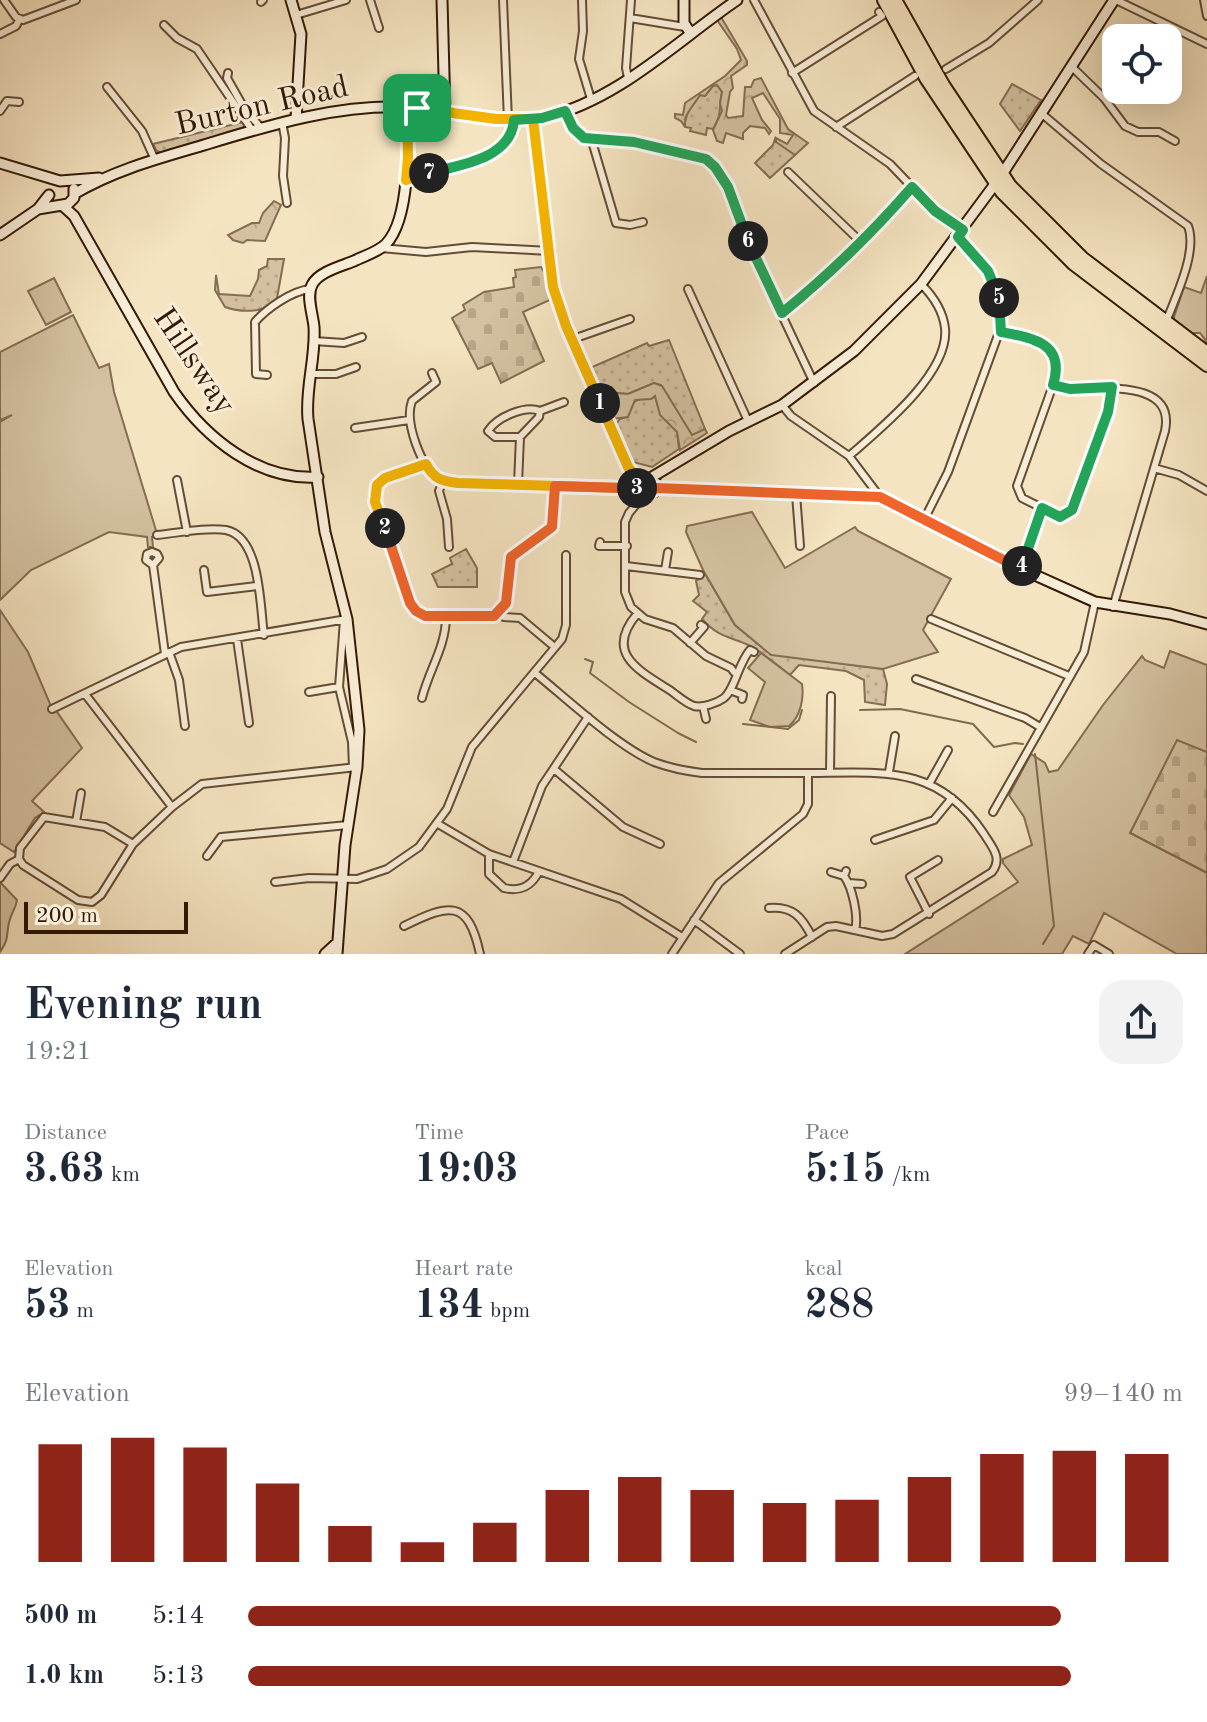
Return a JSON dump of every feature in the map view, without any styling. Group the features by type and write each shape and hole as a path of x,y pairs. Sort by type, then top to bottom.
{"highway":[{"path":"895,0 998,180 1063,241 1207,353"},
{"path":"882,6 926,78 1035,228 1074,264 1207,365"}],"street":[{"path":"4,0 19,20"},
{"path":"19,20 76,0"},
{"path":"291,0 301,42 296,119"},
{"path":"296,15 346,0"},
{"path":"370,0 379,28"},
{"path":"442,0 445,112"},
{"path":"406,180 491,155 513,129 503,0"},
{"path":"582,0 583,31 579,59 591,99"},
{"path":"628,78 631,0"},
{"path":"630,18 688,30 684,0"},
{"name":"Burton Road","path":"74,196 103,178 155,160 282,122 342,111 407,107 511,120 533,119 565,111 628,78 688,30 737,0"},
{"path":"754,0 811,108 890,164 960,234 993,280 1001,305 1001,332 950,468 923,521"},
{"path":"946,69 989,43 1038,0"},
{"path":"652,477 748,421 782,405 872,335 921,284 960,234 1115,0 1207,44"},
{"path":"1204,0 1207,16"},
{"path":"792,73 882,16 882,6"},
{"path":"0,34 16,26 19,20"},
{"path":"164,25 177,38 197,49 256,129"},
{"path":"1071,66 1104,98 1125,126 1138,132 1159,132 1175,142"},
{"path":"228,73 227,78 256,129"},
{"path":"836,127 915,76"},
{"path":"107,87 142,131 155,160"},
{"path":"4,90 7,101"},
{"path":"7,101 19,102"},
{"path":"0,111 7,101"},
{"path":"337,954 359,719 345,620 325,532 307,405 314,341 310,289 317,278 381,248 394,232 406,180 407,107"},
{"path":"565,111 584,138 634,142 697,156 711,163 724,180 748,243 814,383"},
{"path":"1041,113 1101,164 1188,226 1191,236 1185,274 1166,322"},
{"path":"432,373 436,382 412,401 409,420 434,477 443,481 623,488 637,482 644,475 652,477 656,488 652,494 644,495 638,491 637,482 619,449 553,287 533,119"},
{"path":"282,122 285,138 282,167 287,203"},
{"path":"591,138 616,223 630,225 643,222"},
{"path":"0,163 63,181 73,187 74,196 61,206 38,209"},
{"path":"788,172 862,243"},
{"path":"35,174 44,180 51,200 61,206"},
{"name":"Burton Road","path":"63,181 103,178"},
{"path":"0,235 38,209 53,184 63,181"},
{"path":"782,313 862,243 912,187"},
{"name":"Hillsway","path":"74,196 74,216"},
{"name":"Hillsway","path":"61,206 74,216 174,392 192,417 217,441 244,458 295,476 318,477"},
{"path":"394,232 400,250"},
{"path":"381,248 426,252 472,247 550,251"},
{"path":"849,456 909,399 940,355 945,336 944,322 938,306 921,284"},
{"path":"267,375 256,374 255,322 294,291 310,289"},
{"path":"688,289 748,421"},
{"path":"573,339 630,319"},
{"path":"1001,332 1035,339 1049,349 1056,366 1053,385 1017,488 1023,499 1060,517 1072,510 1108,412 1112,387"},
{"path":"314,341 344,343 362,337"},
{"path":"344,343 345,355"},
{"path":"312,374 336,374 356,367"},
{"path":"1053,385 1070,389 1112,387 1150,396 1163,409 1166,426 1113,607"},
{"path":"520,437 495,437 488,431 491,426 513,414 530,408 540,411 564,402"},
{"path":"782,405 791,416 849,456 880,497 923,521 1095,602 1170,614 1207,624"},
{"path":"518,484 520,437 539,417 540,411"},
{"path":"355,428 409,420"},
{"path":"426,464 381,481 375,489 375,502 412,606 425,616 490,617 499,613 507,600 511,557 552,527 555,486"},
{"path":"1154,468 1179,475 1207,491"},
{"path":"177,480 187,532"},
{"path":"443,481 439,491 447,519 449,547"},
{"path":"656,488 880,497"},
{"path":"796,494 800,546"},
{"path":"644,495 626,519 626,596 637,614 673,628 708,658 734,672"},
{"path":"1021,569 1042,508"},
{"path":"157,535 222,529 238,535 253,557 264,635"},
{"path":"600,542 599,546 627,546"},
{"path":"665,570 668,552"},
{"path":"275,882 368,876 395,865 419,847 447,809 472,747 563,636 566,555"},
{"path":"153,565 167,653 179,680 185,726"},
{"path":"626,566 700,575"},
{"path":"204,570 207,592 257,586"},
{"path":"993,812 1084,652 1095,602"},
{"path":"499,613 504,617 520,618 551,644"},
{"path":"637,614 624,636 627,659 691,704 703,706 721,699 730,690 734,672 750,650 754,652"},
{"path":"422,698 427,676 445,635 446,617"},
{"path":"931,619 1069,676"},
{"path":"52,709 181,647 345,620"},
{"path":"345,620 339,687 355,767"},
{"path":"690,643 704,627 701,625"},
{"path":"237,639 249,723"},
{"path":"535,673 588,717 651,761 676,769 702,773 889,772 929,784 952,798 980,829 997,855 997,864 990,874 893,934 882,936 836,926 827,927 785,954"},
{"path":"916,679 1025,718 1040,727"},
{"path":"309,692 339,687"},
{"path":"730,690 743,695 742,699"},
{"path":"85,694 172,807"},
{"path":"830,772 831,696"},
{"path":"703,706 706,719"},
{"path":"513,862 534,803 588,717"},
{"path":"889,772 895,736"},
{"path":"929,784 948,750"},
{"path":"133,844 105,827 50,816 40,820 20,848 19,859 23,865 86,903 92,902 101,895 133,844 202,784 355,767"},
{"path":"554,769 623,827 660,844"},
{"path":"672,954 719,883 803,814 808,804 808,773"},
{"path":"76,822 81,793"},
{"path":"875,840 934,820 952,798"},
{"path":"438,824 489,854 621,899 682,937"},
{"path":"207,856 221,837 348,825"},
{"path":"489,854 489,874 495,883 504,888 522,888 533,881 539,871"},
{"path":"0,878 10,864 19,859"},
{"path":"929,914 910,877 938,860"},
{"path":"831,872 845,874 849,883 849,892 858,915 855,930"},
{"path":"849,883 862,884"},
{"path":"769,908 785,905 802,919 812,937"},
{"path":"404,926 439,910 453,910 463,914 474,928 480,954"},
{"path":"694,920 740,954"},
{"path":"325,954 338,942"},
{"path":"1088,954 1094,945 1109,954"}],"green space":[{"path":"721,17 747,61 747,65 731,76 733,88 726,115 728,118 743,116 745,87 751,87 754,80 761,78 788,129 808,143 795,155 776,142 776,138 787,144 793,135 780,133 780,119 763,93 752,98 771,131 769,134 765,128 750,126 743,133 743,139 726,133 723,143 717,141 713,130 722,111 722,92 717,85 705,96 700,95 688,114 685,127 675,118 675,114 683,115 685,103 725,76 741,60 717,20"},
{"path":"1012,84 1041,100 1020,131 1000,104"},
{"path":"717,85 722,92 716,124 713,129 707,128 706,135 690,131 691,128 685,127 685,123 691,106 700,95 705,96"},
{"path":"243,122 247,126 161,153 153,144"},
{"path":"775,139 795,155 770,178 755,163"},
{"path":"274,201 281,205 265,241 247,240 243,243 228,235 252,223 259,223"},
{"path":"268,259 284,259 276,304 251,311 225,307 215,290 216,275 219,294 250,296 259,270 267,266"},
{"path":"541,267 552,299 523,312 544,361 501,383 492,363 478,369 452,318 465,310 463,305 484,292 514,287 515,270"},
{"path":"1207,276 1207,342 1200,333 1192,333 1174,317 1184,287 1201,293"},
{"path":"54,278 71,312 46,325 28,291"},
{"path":"73,315 99,368 109,364 114,392 158,537 152,537 153,547 148,547 147,537 109,532 31,570 0,600 0,422 12,415 0,420 0,352"},
{"path":"669,340 705,429 692,436 661,385 654,383 628,394 616,393 606,398 590,368 647,343 649,346"},
{"path":"654,383 662,386 692,435 705,429 707,433 680,450 677,432 660,415 655,396 635,400 628,417 612,419 600,391 606,398 615,393 628,394"},
{"path":"655,396 658,406 677,432 679,449 652,467 633,462 616,424 627,417 633,402"},
{"path":"752,512 785,568 855,527 951,579 923,630 938,652 883,669 771,655 735,625 703,570 686,532 687,526"},
{"path":"466,549 477,568 477,587 438,587 432,574 452,564 450,558"},
{"path":"703,570 735,625 771,654 883,669 887,684 885,705 865,702 864,680 846,671 799,665 790,675 757,650 715,631 702,619 707,612 693,601 699,595 696,581"},
{"path":"0,610 28,652 53,711 57,712 82,748 32,801 44,812 35,818 14,852 0,843"},
{"path":"1170,651 1207,665 1207,752 1177,740 1130,833 1207,873 1207,954 1177,954 1104,913 1089,944 1073,936 1062,954 905,954 1018,882 1003,859 1032,845 1024,817 1009,795 1031,754 1045,763 1049,772 1058,770 1142,656 1164,668"},
{"path":"761,653 802,684 801,706 789,726 770,727 750,720 765,682 748,668"},
{"path":"1177,739 1207,752 1207,873 1130,833"},
{"path":"0,882 17,900 6,942 0,952"}],"waterway":[{"path":"585,659 593,662 590,673 629,702 696,742"},
{"path":"860,710 900,709 973,724 994,747 1023,744"},
{"path":"743,724 788,729 799,720 802,710"},
{"path":"1035,754 1054,926 1043,944"}],"route":[{"path":"417,108 407,107 406,180 491,155 513,129 514,120 533,119 542,118 565,111 573,128 584,138 634,142 706,159 715,167 733,197 748,243 782,313 862,243 912,187 935,211 963,230 958,237 988,271 996,286 1001,305 1001,332 1035,339 1049,349 1056,366 1053,385 1070,389 1112,387 1108,412 1072,510 1060,517 1042,508 1021,569 880,497 656,488 652,494 644,495 636,484 632,486 623,488 555,486 552,527 511,557 507,600 502,610 490,617 425,616 418,613 410,603 375,502 375,489 385,478 426,464 431,474 439,480 458,483 623,488 636,484 638,479 628,467 610,430 556,296 550,274 547,219 533,119 496,119 417,108"}]}
